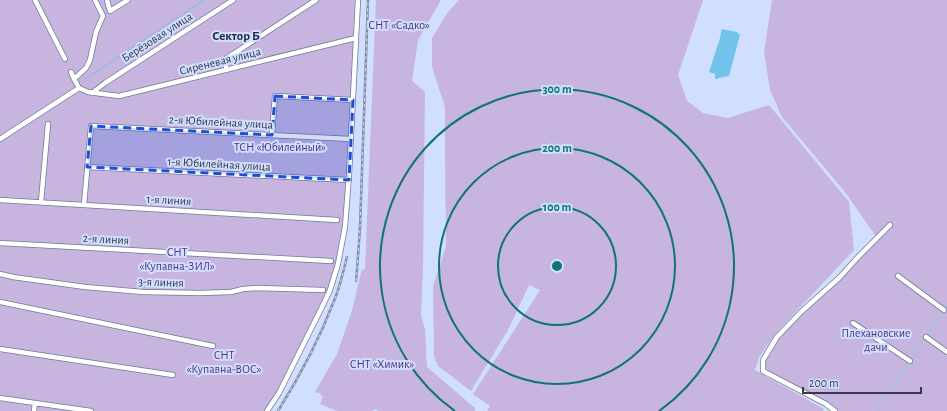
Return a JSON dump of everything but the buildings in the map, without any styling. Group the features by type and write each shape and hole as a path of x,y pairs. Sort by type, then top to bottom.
{"street":[{"path":"35,0 64,59"},
{"path":"74,79 86,68 90,60 96,32 103,16 95,0"},
{"path":"107,0 110,11 128,0"},
{"name":"Берёзовая улица","path":"90,92 233,0"},
{"path":"227,70 224,60 316,0"},
{"path":"267,411 279,393 322,307 330,290 338,264 345,227 349,180 358,0"},
{"name":"Сиреневая улица","path":"79,88 90,92 119,96 356,38"},
{"path":"0,139 79,88 71,72"},
{"path":"272,135 275,96 353,100"},
{"path":"41,202 48,124"},
{"name":"2-я Юбилейная улица","path":"87,167 91,126 351,139"},
{"path":"84,205 87,167"},
{"name":"1-я Юбилейная улица","path":"87,167 349,180"},
{"name":"1-я линия","path":"0,200 337,220"},
{"path":"835,411 826,404 763,371 763,360 777,337 802,311 839,278 890,225"},
{"name":"2-я линия","path":"0,243 331,261"},
{"name":"3-я линия","path":"0,274 85,287 143,292 231,292 257,288 323,290"},
{"path":"898,276 944,310"},
{"path":"0,302 213,346"},
{"path":"854,323 910,361"},
{"path":"926,337 947,352"},
{"path":"0,349 174,375"},
{"path":"0,398 91,411"},
{"path":"34,411 35,403"}],"highlighted area":[{"path":"275,96 353,100 349,180 87,167 91,126 272,135"}],"green space":[{"path":"0,0 358,0 345,227 330,290 267,411 0,411"},
{"path":"376,0 441,0 418,40 412,81 425,92 421,315 425,329 427,367 475,408 475,411 379,411 375,409 373,411 337,411 320,404 323,396 318,392 315,392 337,354 352,311 361,272 365,268"},
{"path":"459,0 703,0 678,75 687,101 703,113 728,118 769,105 849,202 854,250 776,333 759,357 755,370 824,409 823,411 487,411 490,406 473,394 540,290 529,285 508,330 471,391 438,366 434,356 433,287 446,246 445,107 432,67 432,38 448,12"},
{"name":"Плехановские дачи","path":"772,0 947,0 947,411 837,411 763,371 763,360 777,337 877,238 845,192 782,117 770,90 764,52"}],"water":[{"path":"722,29 737,32 740,35 729,76 715,79 715,74 709,72"}],"waterway":[{"path":"85,79 204,0"}],"tunnel":[{"path":"876,411 947,305"}],"railway":[{"path":"356,281 360,228 368,0"},
{"path":"278,411 294,385 322,330 338,290 347,257"}],"district":[{"name":"Сектор Б","path":"236,35"}],"park label":[{"name":"СНТ «Садко»","path":"399,25"},
{"name":"ТСН «Юбилейный»","path":"280,147"},
{"name":"СНТ «Купавна-ЗИЛ»","path":"177,259"},
{"name":"СНТ «Купавна-ВОС»","path":"224,362"},
{"name":"СНТ «Химик»","path":"382,364"}]}
